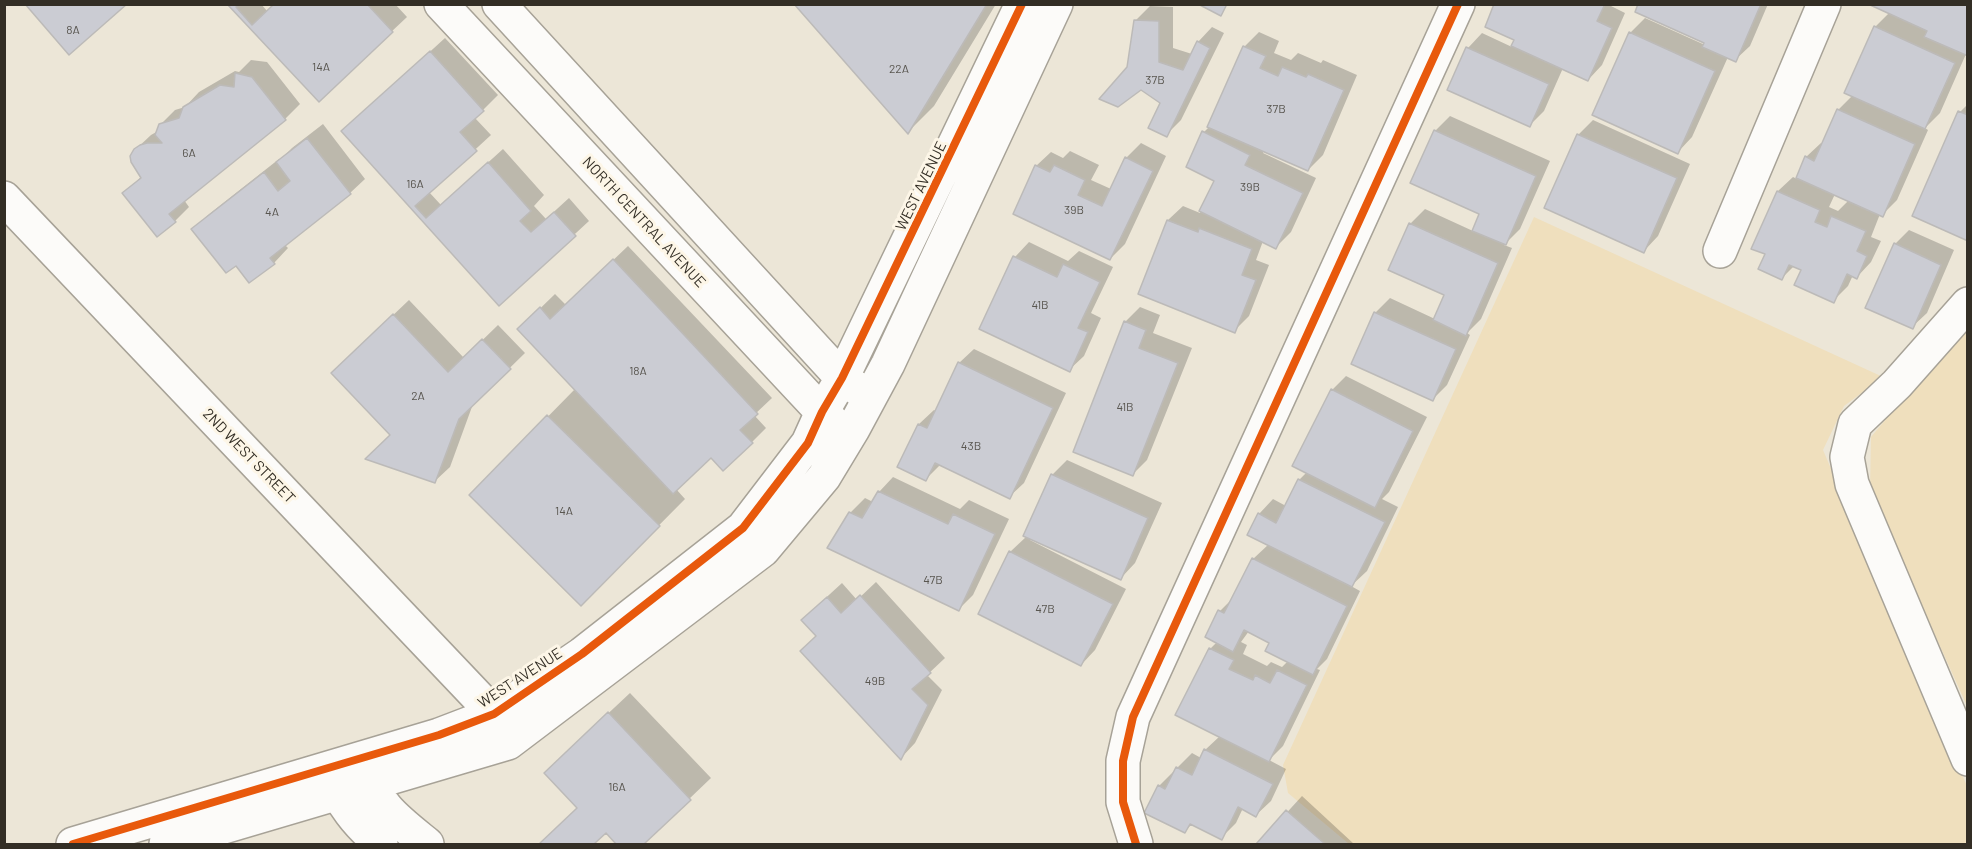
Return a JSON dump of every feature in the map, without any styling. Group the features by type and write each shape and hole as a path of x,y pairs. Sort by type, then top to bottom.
{"street":[{"name":"NORTH CENTRAL AVENUE","path":"441,4 822,412 849,436"},
{"path":"500,4 842,378 870,398"},
{"name":"WEST AVENUE","path":"366,772 440,735 494,714 582,654 743,528 808,443 822,412 842,378 1022,4"},
{"name":"WEST AVENUE","path":"73,844 366,772 508,743 763,550 824,477 870,398 1056,4"},
{"path":"1136,844 1123,802 1123,761 1133,717 1458,4"},
{"path":"1720,251 1824,4"},
{"name":"2ND WEST STREET","path":"4,198 494,714"},
{"path":"1968,304 1897,384 1855,424 1847,457 1852,484 1968,759"},
{"path":"366,772 382,805 427,844"},
{"name":"WEST AVENUE","path":"165,844 333,781"},
{"path":"333,781 357,823 381,844"}],"shaded area":[{"path":"1534,217 1883,377 1844,406 1823,450 1967,786 1967,844 1349,844 1288,793 1283,765"},
{"path":"1967,322 1967,706 1870,491 1871,437"}],"building":[{"path":"25,4 127,4 69,55"},
{"path":"227,4 239,4 236,7 252,25 274,4 367,4 393,32 319,102"},
{"path":"794,4 987,4 908,134"},
{"path":"1198,4 1227,4 1221,16"},
{"path":"1494,4 1605,4 1597,21 1612,28 1588,81 1511,46 1514,40 1485,27"},
{"path":"1638,4 1761,4 1736,62 1702,47 1704,43 1635,12"},
{"path":"1868,4 1968,4 1968,56 1924,37 1927,31"},
{"path":"1134,20 1159,21 1159,62 1183,70 1197,41 1210,48 1167,137 1148,128 1160,103 1141,90 1118,107 1099,99 1127,67"},
{"path":"1874,26 1955,63 1925,129 1844,93"},
{"path":"1629,32 1715,71 1678,154 1592,115"},
{"path":"1243,46 1266,56 1260,68 1278,76 1282,67 1306,77 1308,74 1344,90 1308,171 1207,127"},
{"path":"1466,47 1549,84 1530,127 1447,90"},
{"path":"430,51 484,111 460,132 477,151 415,206 426,218 488,162 531,211 520,221 531,232 554,212 576,236 499,306 341,131"},
{"path":"235,73 252,77 286,120 169,214 176,222 157,237 122,193 141,178 130,156 140,145 162,143 155,135 159,124 179,118 183,107 220,85 234,87"},
{"path":"1837,109 1915,144 1883,217 1796,178 1805,156 1814,161"},
{"path":"1958,111 1968,115 1968,241 1912,216"},
{"path":"1434,130 1536,176 1506,245 1472,231 1479,214 1410,183"},
{"path":"1202,131 1250,155 1245,165 1303,193 1276,249 1199,211 1214,181 1186,167"},
{"path":"1577,134 1677,178 1644,253 1544,208"},
{"path":"307,138 351,194 270,258 275,264 249,283 236,266 226,273 191,229 264,172 278,191 290,181 276,162"},
{"path":"1125,157 1153,171 1110,260 1013,214 1035,165 1050,172 1054,165 1085,180 1078,195 1102,206"},
{"path":"1777,191 1820,210 1815,222 1827,227 1831,216 1866,231 1857,251 1867,256 1857,279 1847,274 1834,303 1794,285 1801,270 1789,265 1782,280 1758,269 1765,254 1751,249"},
{"path":"1167,220 1198,232 1199,228 1252,249 1242,275 1256,280 1235,333 1138,294"},
{"path":"1409,223 1498,263 1466,336 1433,320 1444,295 1388,270"},
{"path":"1894,243 1941,265 1913,329 1865,308"},
{"path":"1013,256 1057,277 1063,264 1100,282 1078,328 1088,332 1070,372 979,329"},
{"path":"613,259 758,414 740,430 753,443 723,471 711,458 673,494 517,329 540,307 550,319"},
{"path":"1374,312 1456,349 1433,401 1351,364"},
{"path":"393,314 448,372 482,339 511,369 459,419 435,483 365,459 390,435 331,373"},
{"path":"1124,321 1146,330 1139,348 1178,363 1133,476 1073,452"},
{"path":"958,362 1053,408 1010,499 935,463 926,481 897,467 918,424 927,428"},
{"path":"1331,389 1413,431 1375,508 1292,466"},
{"path":"547,415 660,526 581,606 469,495"},
{"path":"1051,474 1148,518 1121,580 1023,536"},
{"path":"1298,479 1385,522 1352,587 1247,535 1258,513 1276,523"},
{"path":"878,491 948,524 953,514 995,534 959,611 827,548 849,512 862,518"},
{"path":"1009,551 1113,604 1081,666 978,614"},
{"path":"1252,558 1347,606 1313,675 1265,651 1269,643 1244,630 1233,652 1205,637 1218,610 1224,613"},
{"path":"860,595 931,673 912,689 928,705 901,760 800,651 816,636 801,620 827,597 841,613"},
{"path":"1209,648 1234,660 1229,669 1253,680 1255,675 1270,683 1277,670 1307,685 1269,762 1175,715"},
{"path":"608,712 691,800 644,844 616,844 606,833 594,844 539,844 577,808 544,773"},
{"path":"1204,749 1273,784 1256,817 1238,807 1222,840 1190,824 1185,833 1144,813 1158,785 1165,789 1176,767 1192,775"},
{"path":"1286,810 1325,844 1256,844"}],"cycle path":[{"path":"73,844 439,735 494,714 582,654 743,528 808,443 822,412 842,378 1022,4"},
{"path":"1136,844 1123,802 1123,761 1133,717 1458,4"}]}
